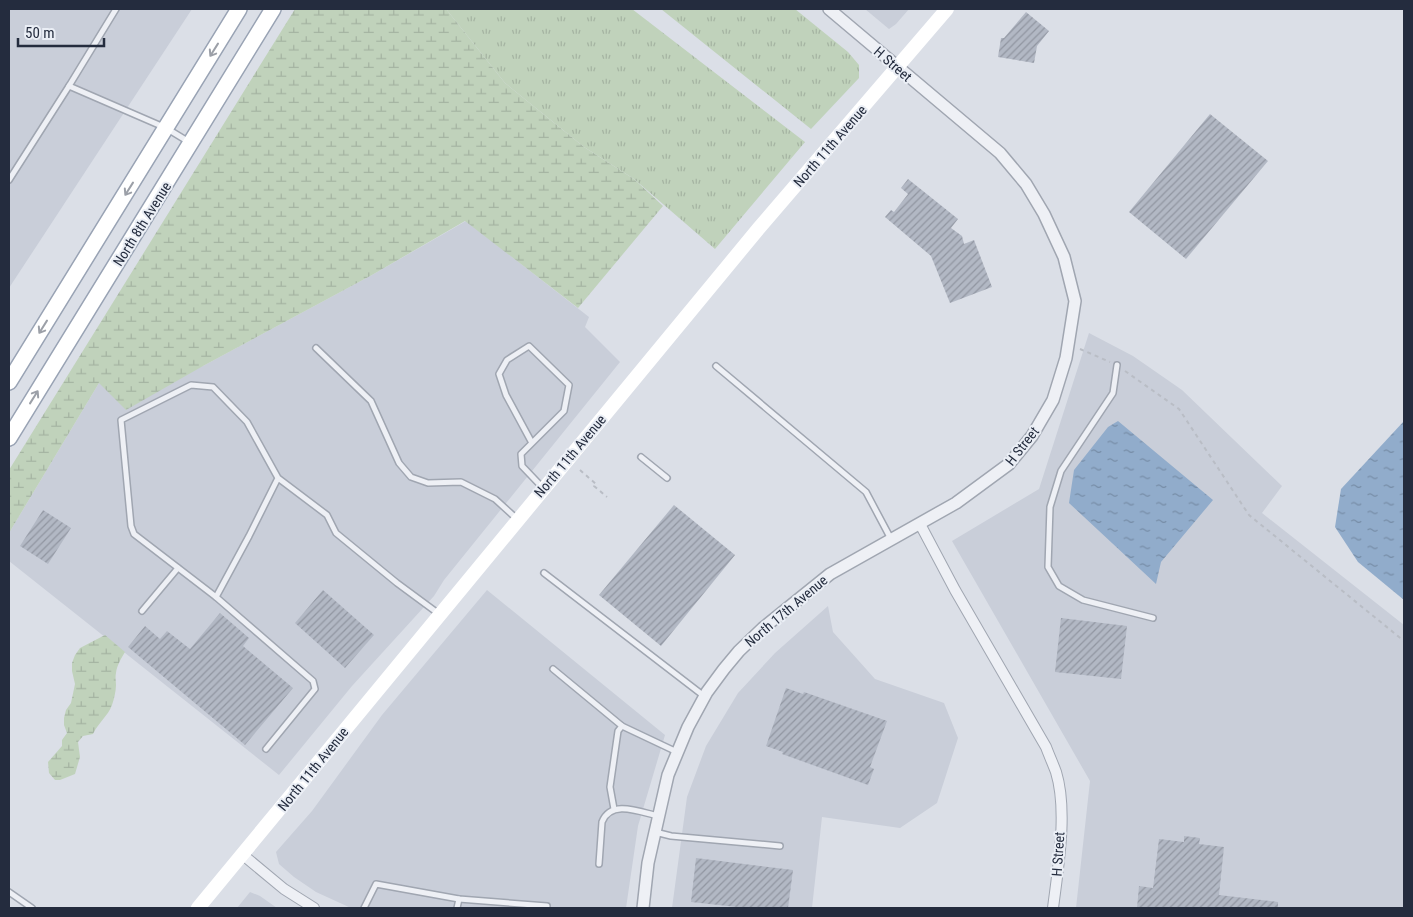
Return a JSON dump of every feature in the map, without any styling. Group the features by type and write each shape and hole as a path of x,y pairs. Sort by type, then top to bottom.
{"main road":[{"path":"9,382 240,9"},
{"name":"North 8th Avenue","path":"9,438 273,9"},
{"name":"North 11th Avenue","path":"198,908 759,228 947,9"}],"street":[{"name":"H Street","path":"829,9 1000,153 1026,184 1044,214 1066,265 1075,301 1066,358 1053,400 1032,436 1009,464 956,503 920,524 955,590 1046,747 1057,774 1061,804 1060,838 1053,908"},
{"name":"North 17th Avenue","path":"643,908 648,863 668,775 688,727 724,669 739,651 763,628 830,574 920,524"},
{"path":"243,855 284,889 314,908"}],"lane":[{"path":"9,180 116,9"},
{"path":"69,86 166,128 191,144"},
{"path":"532,443 506,395 499,374 506,360 529,346 569,385 564,411 532,443 521,454 522,466 543,489"},
{"path":"316,348 371,401 399,463 411,476 428,483 461,482 495,499 518,520"},
{"path":"1117,365 1113,393 1061,471 1050,507 1048,567 1059,586 1083,600 1153,618"},
{"path":"716,366 866,492 892,539"},
{"path":"266,749 315,689 313,681 216,597 134,534 131,526 121,420 191,385 213,387 247,422 278,478 328,515 336,532 439,615"},
{"path":"641,456 667,478"},
{"path":"216,597 278,478"},
{"path":"142,611 178,568"},
{"path":"544,573 705,697"},
{"path":"553,669 622,726 678,753"},
{"path":"614,809 610,787 618,731 622,726"},
{"path":"599,864 604,816 614,809 621,808 658,816"},
{"path":"654,832 671,836 780,846"},
{"path":"364,908 376,884 459,899 547,906 546,908"},
{"path":"9,892 32,908"},
{"path":"457,908 459,899"}],"path":[{"path":"1069,343 1117,365 1179,409 1249,515 1404,641"},
{"path":"580,470 607,497"}],"shaded area":[{"path":"9,9 192,9 9,288"},
{"path":"865,9 909,9 889,29"},
{"path":"466,221 589,317 585,327 620,362 444,580 434,596 352,686 279,775 9,561 9,533 99,383 203,366 372,275"},
{"path":"1089,333 1133,356 1182,390 1282,486 1262,513 1404,625 1404,908 1076,908 1090,781 952,541 1039,489"},
{"path":"487,590 665,735 638,826 626,908 351,908 316,892 279,864 276,852 312,811 382,715"},
{"path":"828,606 833,632 875,679 944,703 958,738 937,803 900,828 822,817 812,908 672,908 687,797 706,746 738,693 775,653"},
{"path":"250,892 260,896 277,908 237,908"}],"green space":[{"path":"295,9 446,9 505,83 584,147 634,179 663,206 578,308 465,221 372,275 203,366 126,410 99,383 9,533 9,470"},
{"path":"446,9 632,9 805,142 715,249 634,179 584,147 505,83"},
{"path":"661,9 795,9 848,52 859,65 859,78 811,129"},
{"path":"105,635 125,652 117,670 116,690 112,705 93,734 83,736 78,742 80,757 75,774 55,780 49,773 48,762 62,746 62,740 67,733 64,718 66,710 71,703 75,684 72,663 80,648"}],"water":[{"path":"1118,421 1213,500 1161,562 1156,584 1069,503 1074,470 1108,427"},
{"path":"1404,421 1404,600 1358,562 1335,527 1341,489"}],"building":[{"path":"1026,12 1049,31 1037,46 1034,63 998,57 1001,38 1004,38"},
{"path":"1210,114 1268,161 1186,259 1129,212"},
{"path":"908,179 958,219 951,228 962,236 964,244 974,240 992,287 950,303 931,256 885,217 891,210 894,212 908,194 901,188"},
{"path":"674,505 735,555 661,646 599,595"},
{"path":"43,510 71,528 48,564 20,546"},
{"path":"323,590 374,635 345,668 295,623"},
{"path":"220,613 249,638 243,646 293,688 245,745 128,647 145,626 160,639 167,631 190,649"},
{"path":"1061,618 1127,626 1121,679 1055,672"},
{"path":"786,688 803,694 804,692 887,721 870,767 874,769 868,785 782,754 783,752 766,746"},
{"path":"1184,836 1200,838 1199,844 1224,847 1219,895 1278,902 1278,908 1137,908 1139,886 1153,888 1159,839 1184,842"},
{"path":"696,858 793,870 788,908 746,908 691,902"}]}
